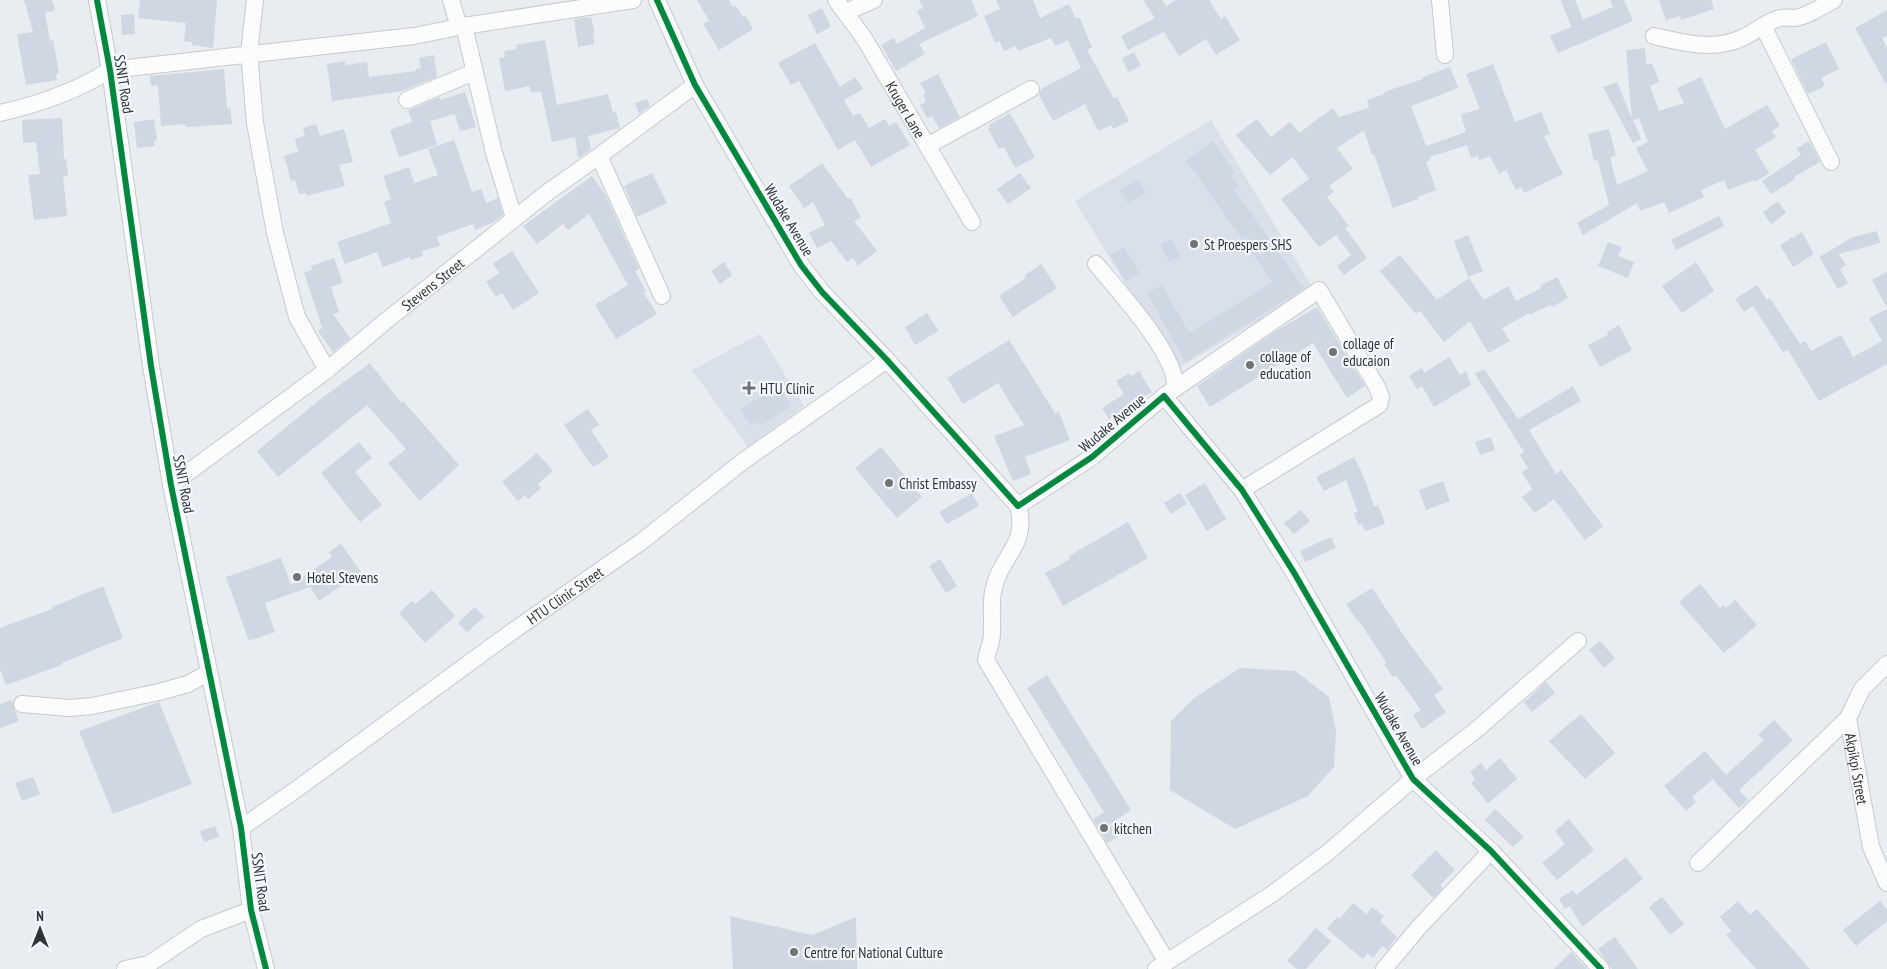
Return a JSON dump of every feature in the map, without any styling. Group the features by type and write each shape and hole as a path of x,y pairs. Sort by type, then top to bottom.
{"street":[{"name":"SSNIT Road","path":"97,0 110,70 151,366 171,486 241,828 251,910 266,969"},
{"path":"255,0 249,53 255,123 275,233 297,318 327,370"},
{"path":"451,0 461,26 494,153 514,218"},
{"path":"0,113 27,107 57,97 92,82 110,70 414,36 461,26 632,0"},
{"name":"Wudake Avenue","path":"656,0 695,85 801,265 822,292 887,360 1018,506 1092,457 1170,392 1242,490 1293,571 1413,779 1491,851 1601,969"},
{"path":"841,6 874,0"},
{"path":"1440,0 1445,55"},
{"path":"1654,36 1686,43 1711,45 1742,38 1781,18 1804,16 1834,0"},
{"name":"Kruger Lane","path":"841,6 864,38 972,222"},
{"path":"1763,26 1831,162"},
{"path":"407,100 474,72"},
{"name":"Stevens Street","path":"171,486 327,370 386,320 514,218 695,85"},
{"path":"927,146 1031,89"},
{"path":"599,156 662,296"},
{"path":"1096,264 1152,334 1172,368 1176,379 1170,392"},
{"path":"1170,392 1319,290 1377,386 1381,397 1379,405 1242,490"},
{"name":"HTU Clinic Street","path":"241,828 641,542 742,462 887,360"},
{"path":"1018,506 1022,530 1018,541 1002,566 994,590 991,641 986,660 1162,965 1272,894 1326,854 1413,779 1476,730 1578,641"},
{"name":"Akpikpi Street","path":"1887,664 1862,689 1848,718 1871,847 1887,883"},
{"path":"22,704 69,708 92,706 188,684 208,672"},
{"path":"1698,863 1848,718"},
{"path":"1384,969 1419,927 1491,851"},
{"path":"125,969 149,964 201,929 251,910"}],"shaded area":[{"name":"St Proespers SHS","path":"1211,120 1313,288 1177,369 1075,201"},
{"name":"HTU Clinic","path":"760,334 804,406 748,447 692,370"}],"building":[{"path":"24,0 52,0 55,10 45,13 50,41 53,40 59,73 56,74 57,80 26,85 17,34 33,32"},
{"path":"140,0 217,0 213,48 192,45 192,42 184,41 186,23 138,18"},
{"path":"697,0 729,0 733,7 736,6 743,17 746,16 753,29 719,50 703,24 709,21"},
{"path":"919,0 971,0 978,16 919,44 925,54 896,71 881,45 894,38 897,44 925,28 917,11 923,8"},
{"path":"996,0 1033,0 1040,18 1069,4 1075,18 1079,17 1092,47 1087,50 1114,99 1117,97 1129,121 1113,129 1111,125 1098,131 1085,104 1053,121 1039,95 1041,89 1081,68 1068,40 1055,46 1051,38 1018,51 1016,46 1004,51 999,41 995,43 984,16 1000,9"},
{"path":"1143,0 1162,0 1166,6 1176,0 1209,0 1221,19 1225,16 1240,40 1216,55 1206,39 1179,56 1164,32 1128,50 1121,36 1155,18"},
{"path":"1561,0 1575,0 1583,20 1613,7 1610,0 1624,0 1633,21 1558,53 1550,36 1571,27"},
{"path":"1659,0 1711,0 1714,9 1681,20 1680,16 1666,20"},
{"path":"822,8 831,27 817,34 808,15"},
{"path":"1887,10 1887,36 1882,38 1887,48 1887,86 1855,28"},
{"path":"134,14 135,34 122,35 121,15"},
{"path":"591,17 595,33 593,33 594,44 578,47 574,19"},
{"path":"545,40 557,105 608,94 613,113 616,112 620,128 588,136 591,149 581,157 578,157 575,137 552,142 541,91 531,93 529,86 505,91 499,58 505,57 504,51 517,49 516,45"},
{"path":"1826,42 1839,69 1821,78 1825,86 1808,94 1791,59"},
{"path":"815,43 840,87 855,77 863,89 844,100 853,116 860,113 869,128 885,119 889,126 896,122 910,145 871,167 855,140 838,150 799,81 791,85 778,63"},
{"path":"1645,48 1646,65 1652,63 1659,82 1650,86 1659,111 1684,103 1677,88 1701,77 1725,129 1767,105 1780,126 1772,131 1776,137 1755,150 1769,173 1755,182 1754,180 1728,190 1724,180 1701,190 1704,197 1669,213 1664,202 1640,211 1637,203 1583,235 1577,223 1609,205 1598,160 1594,161 1588,134 1609,129 1616,156 1610,157 1617,185 1648,171 1636,148 1648,142 1639,118 1633,120 1641,139 1633,143 1603,87 1617,82 1632,119 1626,50"},
{"path":"1134,52 1141,66 1128,72 1122,58"},
{"path":"434,55 437,77 402,91 332,101 327,64 345,61 345,65 367,62 369,77 416,71 416,69 421,68 419,58"},
{"path":"1493,64 1515,122 1541,112 1550,134 1544,136 1563,174 1524,193 1521,187 1516,190 1506,170 1499,174 1490,156 1479,160 1478,156 1471,158 1467,145 1430,157 1431,160 1426,162 1436,190 1393,208 1364,130 1337,148 1353,169 1329,186 1334,192 1327,197 1349,226 1345,228 1367,258 1344,275 1337,266 1351,255 1336,235 1319,247 1281,199 1309,179 1293,157 1270,175 1236,135 1257,119 1271,137 1290,122 1299,133 1333,108 1339,117 1369,108 1367,100 1450,67 1458,88 1411,106 1426,146 1466,132 1461,114 1480,109 1466,74"},
{"path":"224,69 227,109 230,108 232,124 186,127 185,124 161,126 158,85 151,86 150,76"},
{"path":"938,74 960,117 939,128 932,116 927,118 920,105 926,102 923,95 926,93 920,83"},
{"path":"465,92 476,127 460,131 455,114 430,121 437,145 399,157 390,130 412,122 408,110 440,97 440,100"},
{"path":"647,99 650,106 639,114 635,103"},
{"path":"1010,113 1035,157 1015,168 1004,147 999,149 988,129 989,125"},
{"path":"62,118 64,159 66,159 68,176 63,176 67,216 34,220 28,175 40,174 36,142 23,143 22,120"},
{"path":"154,119 157,140 154,141 154,146 137,148 134,122"},
{"path":"316,124 320,136 344,129 353,162 339,165 345,186 307,196 306,193 299,194 295,180 291,181 284,156 298,152 295,139 305,136 303,128"},
{"path":"454,140 472,192 481,189 486,203 498,198 503,215 492,223 475,230 473,224 437,237 440,246 422,251 423,256 411,260 410,257 383,267 377,252 345,264 337,242 391,223 384,202 391,199 383,176 409,167 414,183 438,175 428,149"},
{"path":"1213,141 1235,172 1231,175 1239,186 1234,189 1304,288 1185,362 1147,293 1162,285 1189,333 1273,282 1186,160"},
{"path":"1809,141 1820,162 1794,177 1795,179 1771,194 1762,181 1801,155 1797,148"},
{"path":"822,163 848,199 851,198 861,218 854,221 877,251 858,266 853,258 847,262 831,241 817,248 809,233 825,225 813,202 804,208 789,186"},
{"path":"652,173 667,203 637,217 624,186"},
{"path":"1020,173 1031,188 1008,204 997,189"},
{"path":"592,176 605,194 639,269 635,271 646,291 643,292 657,314 616,339 595,305 628,285 589,214 568,230 563,224 537,244 523,226"},
{"path":"1138,180 1146,192 1128,204 1120,191"},
{"path":"1778,201 1786,213 1771,224 1763,212"},
{"path":"1719,216 1724,226 1676,250 1671,240"},
{"path":"1877,231 1880,243 1839,254 1846,265 1840,269 1848,283 1838,289 1819,257 1853,237"},
{"path":"1802,232 1814,254 1793,267 1780,245"},
{"path":"1468,235 1483,271 1468,277 1454,241"},
{"path":"1172,239 1180,257 1169,262 1161,244"},
{"path":"1608,242 1622,247 1618,256 1634,262 1628,278 1598,266"},
{"path":"1124,247 1139,273 1126,281 1110,255"},
{"path":"512,251 539,293 513,310 502,293 496,297 486,282 499,273 493,264"},
{"path":"1400,255 1437,300 1469,278 1484,300 1508,286 1516,301 1557,277 1568,298 1552,307 1550,305 1529,315 1529,313 1502,328 1510,341 1488,353 1470,321 1444,342 1420,311 1416,314 1380,271"},
{"path":"334,258 343,283 331,287 339,312 333,314 350,338 333,352 318,331 322,327 304,273 312,270 311,266"},
{"path":"724,262 732,275 720,284 711,271"},
{"path":"1696,262 1714,291 1682,313 1662,286"},
{"path":"1041,264 1057,288 1013,317 999,296 1026,278 1024,276"},
{"path":"1887,272 1887,308 1872,280"},
{"path":"1757,285 1767,300 1770,298 1800,344 1805,341 1811,351 1841,335 1853,357 1882,341 1869,318 1887,309 1887,364 1819,401 1788,350 1783,352 1753,306 1744,312 1735,299"},
{"path":"1317,307 1365,386 1347,398 1313,343 1210,407 1197,386 1276,331"},
{"path":"927,313 938,331 915,345 905,327"},
{"path":"1619,325 1632,350 1600,367 1588,345 1608,335 1607,332"},
{"path":"1009,340 1055,413 1059,412 1070,440 1025,457 1031,474 1013,481 994,436 1024,425 998,383 963,404 947,378"},
{"path":"1449,357 1460,375 1466,371 1471,385 1434,407 1422,386 1417,389 1409,376 1422,368 1424,373"},
{"path":"370,363 401,403 403,401 459,465 420,501 388,463 406,449 367,405 278,477 257,451 318,401"},
{"path":"1484,369 1518,419 1573,386 1581,401 1529,430 1556,474 1561,470 1603,526 1585,540 1554,499 1535,513 1522,497 1532,489 1522,472 1528,468 1520,455 1524,452 1475,374"},
{"path":"1139,371 1152,392 1109,419 1102,408 1124,394 1116,381 1129,373 1131,376"},
{"path":"778,386 791,406 761,426 758,421 751,426 740,410"},
{"path":"588,409 599,425 591,430 609,457 593,467 564,425"},
{"path":"1491,437 1495,450 1480,455 1475,442"},
{"path":"359,442 372,458 355,472 382,505 360,522 321,473"},
{"name":"Christ Embassy","path":"881,447 922,497 897,518 855,468"},
{"path":"537,453 553,471 538,484 541,488 528,499 525,495 518,501 502,482"},
{"path":"1354,457 1363,475 1374,506 1378,505 1385,524 1365,531 1362,524 1358,525 1354,513 1358,512 1346,480 1324,491 1316,477"},
{"path":"1443,481 1450,501 1426,510 1419,490"},
{"path":"1205,483 1226,519 1207,531 1185,495"},
{"path":"972,493 979,506 947,524 939,512"},
{"path":"1180,493 1187,504 1171,514 1164,503"},
{"path":"1301,510 1310,521 1294,534 1284,523"},
{"path":"1128,522 1148,558 1063,606 1045,573 1070,559 1069,556"},
{"path":"1331,537 1336,548 1305,562 1300,551"},
{"path":"341,544 361,572 319,601 310,587 265,603 275,632 249,641 226,577 281,558 291,585 332,557 329,552"},
{"path":"940,559 957,586 946,593 929,566"},
{"path":"1700,584 1720,608 1723,605 1726,608 1735,600 1757,625 1724,653 1679,602"},
{"path":"103,586 123,638 62,663 62,665 6,685 0,669 0,628 52,609 52,607"},
{"path":"1372,588 1406,639 1443,689 1434,695 1446,712 1422,729 1413,715 1421,710 1396,675 1393,677 1384,664 1386,662 1346,604"},
{"path":"432,590 455,616 425,643 399,613 412,601 415,604"},
{"path":"475,607 484,617 467,632 458,623"},
{"path":"1600,641 1615,658 1604,668 1589,650"},
{"path":"1240,668 1295,671 1329,697 1336,731 1334,767 1308,796 1235,829 1170,790 1171,721 1194,698"},
{"path":"1047,675 1131,810 1110,824 1118,837 1107,843 1093,819 1104,812 1027,688"},
{"path":"1546,682 1555,693 1532,712 1524,702"},
{"path":"11,700 19,721 0,728 0,704"},
{"path":"159,702 192,784 113,814 79,731"},
{"path":"1581,714 1615,753 1585,779 1549,741"},
{"path":"1774,720 1793,740 1739,790 1748,800 1739,808 1713,779 1692,797 1696,802 1686,811 1664,786 1705,751 1726,775 1764,740 1758,735"},
{"path":"1500,758 1517,779 1488,803 1471,783 1475,779 1470,772 1481,763 1486,770"},
{"path":"33,777 40,794 22,801 15,783"},
{"path":"1495,809 1524,837 1513,847 1485,820"},
{"path":"1569,819 1594,850 1557,880 1542,863 1565,844 1555,831"},
{"path":"215,826 219,837 204,842 200,831"},
{"path":"1436,850 1455,870 1440,885 1443,888 1433,898 1411,875"},
{"path":"1626,857 1643,879 1582,927 1570,906 1565,909 1559,899 1573,890 1576,895"},
{"path":"1662,897 1684,924 1670,935 1649,907"},
{"path":"1738,901 1750,915 1757,909 1810,969 1756,969 1726,935 1731,931 1720,917"},
{"path":"1880,901 1887,910 1887,921 1856,946 1843,930"},
{"path":"1353,903 1366,914 1372,907 1384,916 1380,921 1397,937 1387,950 1382,946 1373,958 1368,953 1363,959 1327,929 1337,917 1340,919"},
{"name":"Centre for National Culture","path":"730,916 812,935 856,917 857,969 733,969"},
{"path":"1316,928 1331,941 1306,969 1297,969 1287,961"},
{"path":"1615,937 1638,969 1612,969 1598,949"},
{"path":"1571,952 1587,969 1554,969"}],"cycle path":[{"path":"97,0 110,70 151,366 171,485 241,828 251,910 266,969"},
{"path":"657,0 695,85 801,265 822,292 887,360 1018,506 1092,457 1164,396 1242,490 1293,571 1413,779 1491,851 1601,969"}],"place":[{"name":"St Proespers SHS","path":"1194,244"},
{"name":"collage of educaion","path":"1333,352"},
{"name":"collage of education","path":"1250,365"},
{"name":"HTU Clinic","path":"749,388"},
{"name":"Christ Embassy","path":"889,483"},
{"name":"Hotel Stevens","path":"297,577"},
{"name":"kitchen","path":"1104,828"},
{"name":"Centre for National Culture","path":"794,952"}]}
